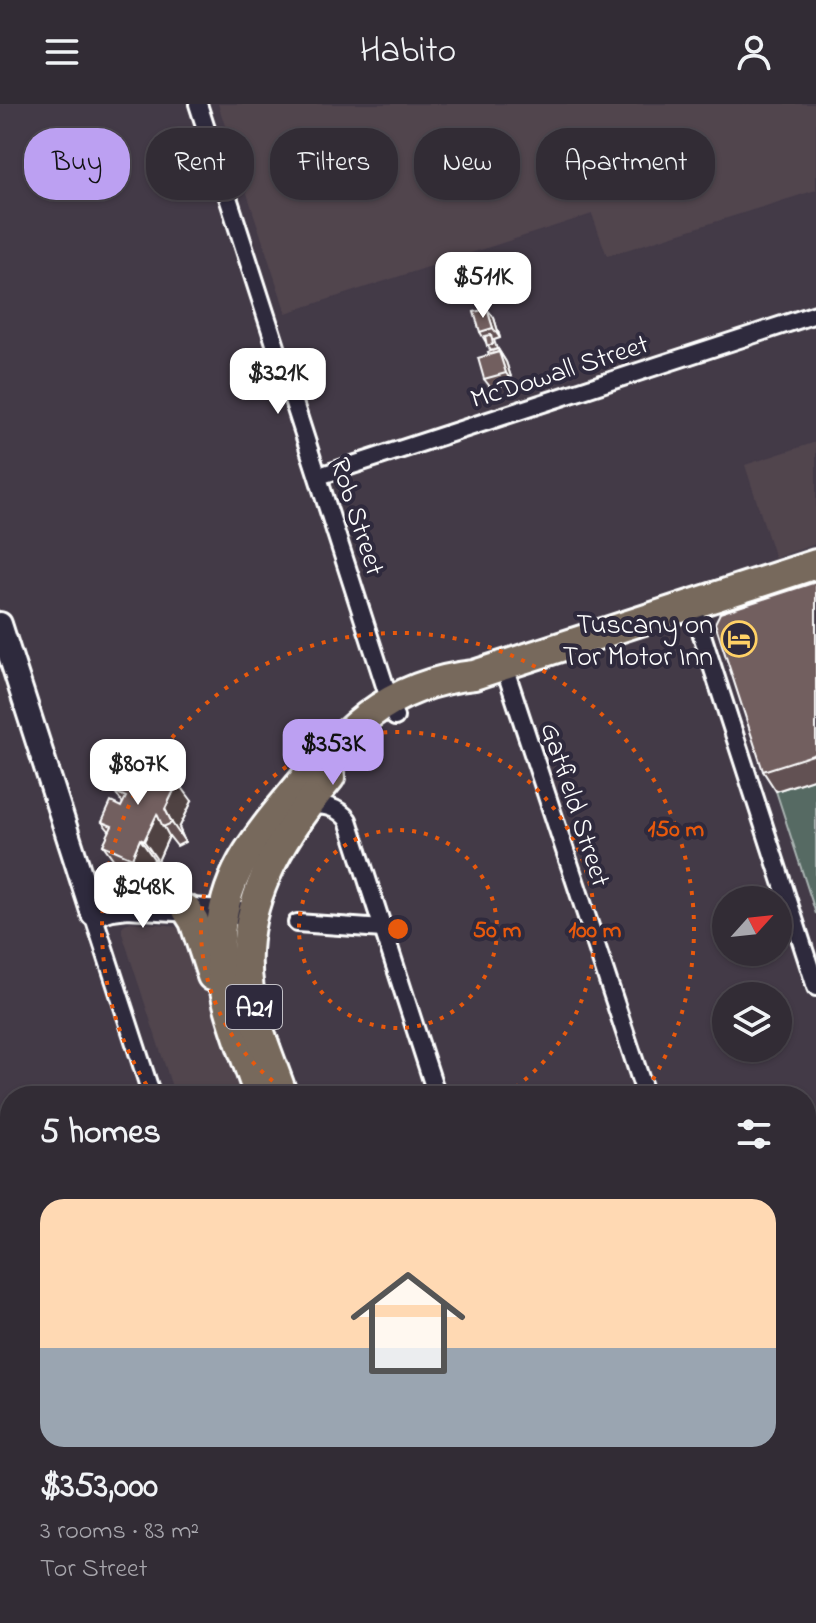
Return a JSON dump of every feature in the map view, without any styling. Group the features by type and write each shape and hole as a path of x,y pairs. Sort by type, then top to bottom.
{"highway":[{"name":"A21","path":"256,1086 227,996 220,949 228,890 257,836 340,738 369,715 416,705 474,675 816,564"},
{"name":"A21","path":"279,1086 250,993 247,953 252,914 268,869 294,825 344,759 393,709"},
{"path":"187,910 213,979 227,996"}],"street":[{"name":"Rob Street","path":"198,104 393,709"},
{"name":"McDowall Street","path":"319,476 816,314"},
{"path":"692,604 816,987"},
{"path":"0,624 149,1086"},
{"name":"Gatfield Street","path":"504,666 643,1086"},
{"path":"308,805 331,807 343,813 348,820 434,1086"},
{"path":"93,914 127,906 252,914"},
{"path":"297,923 383,929"}],"shaded area":[{"path":"218,104 816,104 816,190 607,256 592,214 286,313 249,200 254,200 254,128 226,128"},
{"path":"816,442 816,544 775,558 745,465"},
{"path":"125,924 168,925 188,935 238,1086 172,1086 122,933"}],"green space":[{"path":"816,778 816,914 776,791"}],"building":[{"path":"473,262 479,280 468,284 462,265"},
{"path":"487,309 493,328 480,332 474,312"},
{"path":"491,335 493,344 487,346 485,336"},
{"path":"499,352 506,373 484,379 478,358"},
{"path":"816,582 816,754 763,771 715,623 720,613"},
{"path":"130,759 178,782 165,809 172,823 163,827 157,814 144,841 140,839 132,858 103,845 112,826 102,822 111,802 121,807 126,797 115,792"}],"place":[{"name":"Tuscany on Tor Motor Inn","path":"739,639"}]}
